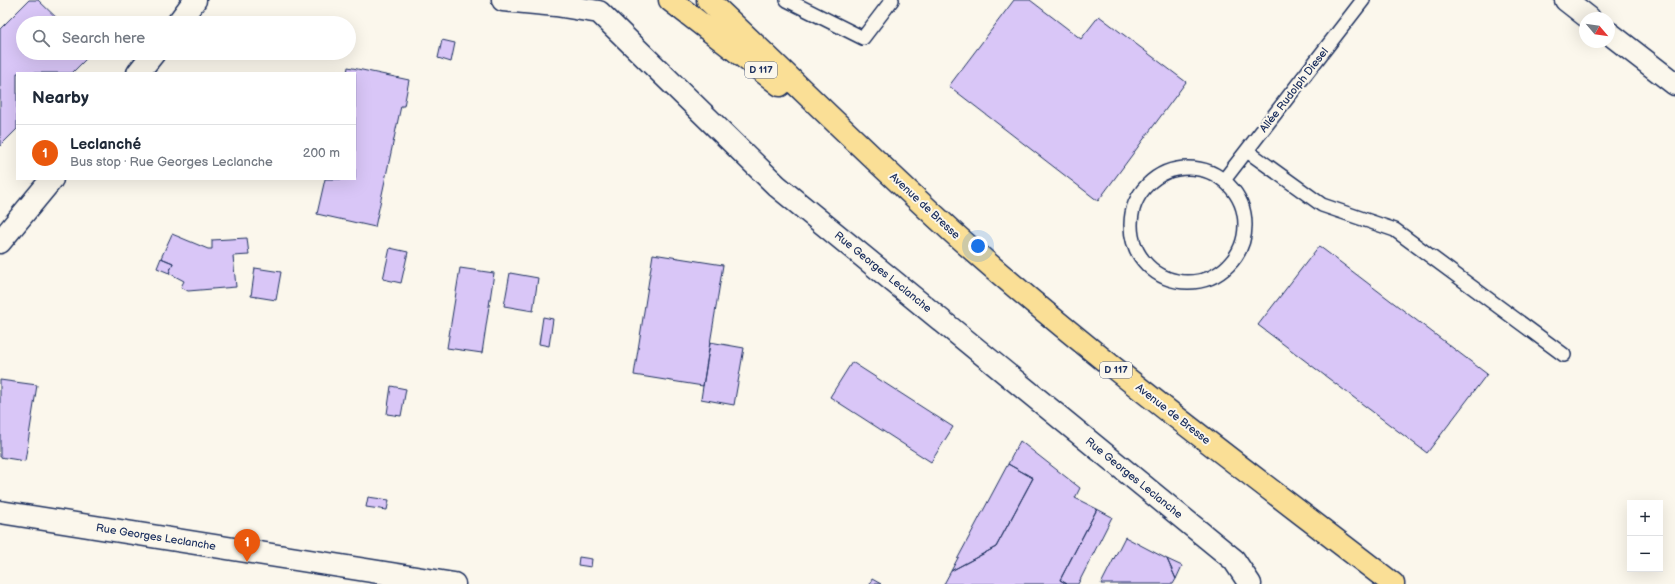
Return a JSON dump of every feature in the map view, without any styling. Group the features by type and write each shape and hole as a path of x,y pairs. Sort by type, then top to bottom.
{"main road":[{"name":"Avenue de Bresse","path":"670,0 853,140"},
{"name":"Avenue de Bresse","path":"708,0 853,140 959,238 1105,361 1393,584"}],"street":[{"path":"183,16 195,0"},
{"name":"Rue Georges Leclanche","path":"503,0 556,5 599,12 777,186 1234,560 1250,584"},
{"path":"1566,0 1581,12"},
{"path":"1615,38 1675,84"},
{"path":"139,72 148,60"},
{"path":"0,242 51,180"},
{"name":"Rue Georges Leclanche","path":"0,512 454,584"}],"lane":[{"path":"787,0 863,38 892,0"},
{"name":"Allée Rudolph Diesel","path":"1224,180 1363,0"},
{"path":"1247,151 1322,205 1394,230 1564,355"},
{"path":"1189,167 1208,171 1224,180 1237,194 1244,211 1245,230 1240,248 1231,264 1216,275 1198,281 1180,282 1163,276 1147,265 1136,250 1131,231 1132,212 1140,194 1152,179 1170,170 1189,167"}],"building":[{"path":"29,0 38,0 55,16 16,16 16,60 85,60 73,72 16,72 16,130 0,146 0,29"},
{"path":"1014,0 1030,0 1081,39 1099,16 1186,82 1098,201 949,86"},
{"path":"442,40 455,43 451,62 438,58"},
{"path":"348,67 409,80 404,106 401,106 375,227 317,214 325,180 356,180 356,72 347,72"},
{"path":"172,234 208,249 212,249 212,240 247,238 249,255 233,256 236,287 188,291 181,287 184,281 169,273 173,263 161,258"},
{"path":"1319,246 1487,374 1427,453 1258,325"},
{"path":"390,248 408,252 401,283 383,279"},
{"path":"653,254 723,265 703,386 634,375"},
{"path":"161,258 173,263 169,273 157,268"},
{"path":"255,268 281,272 276,300 251,296"},
{"path":"460,268 494,273 482,353 447,348"},
{"path":"510,273 538,278 533,311 504,306"},
{"path":"543,317 553,319 549,346 539,344"},
{"path":"710,342 744,348 734,405 701,399"},
{"path":"852,362 953,427 931,462 830,397"},
{"path":"0,380 37,385 25,461 0,457"},
{"path":"391,386 406,389 401,416 387,414"},
{"path":"1020,441 1080,488 1075,498 1097,509 1060,580 1067,584 944,584 951,571 996,547 1033,478 1008,464"},
{"path":"1008,464 1033,478 996,547 951,571"},
{"path":"368,497 389,500 387,510 366,507"},
{"path":"1097,509 1112,517 1078,584 1067,584 1060,580"},
{"path":"1125,537 1167,559 1176,579 1173,584 1101,584"},
{"path":"579,557 592,559 591,567 578,565"},
{"path":"1167,559 1182,566 1176,579"},
{"path":"872,579 881,584 870,584"}],"place":[{"name":"Leclanché","path":"247,562"}]}
